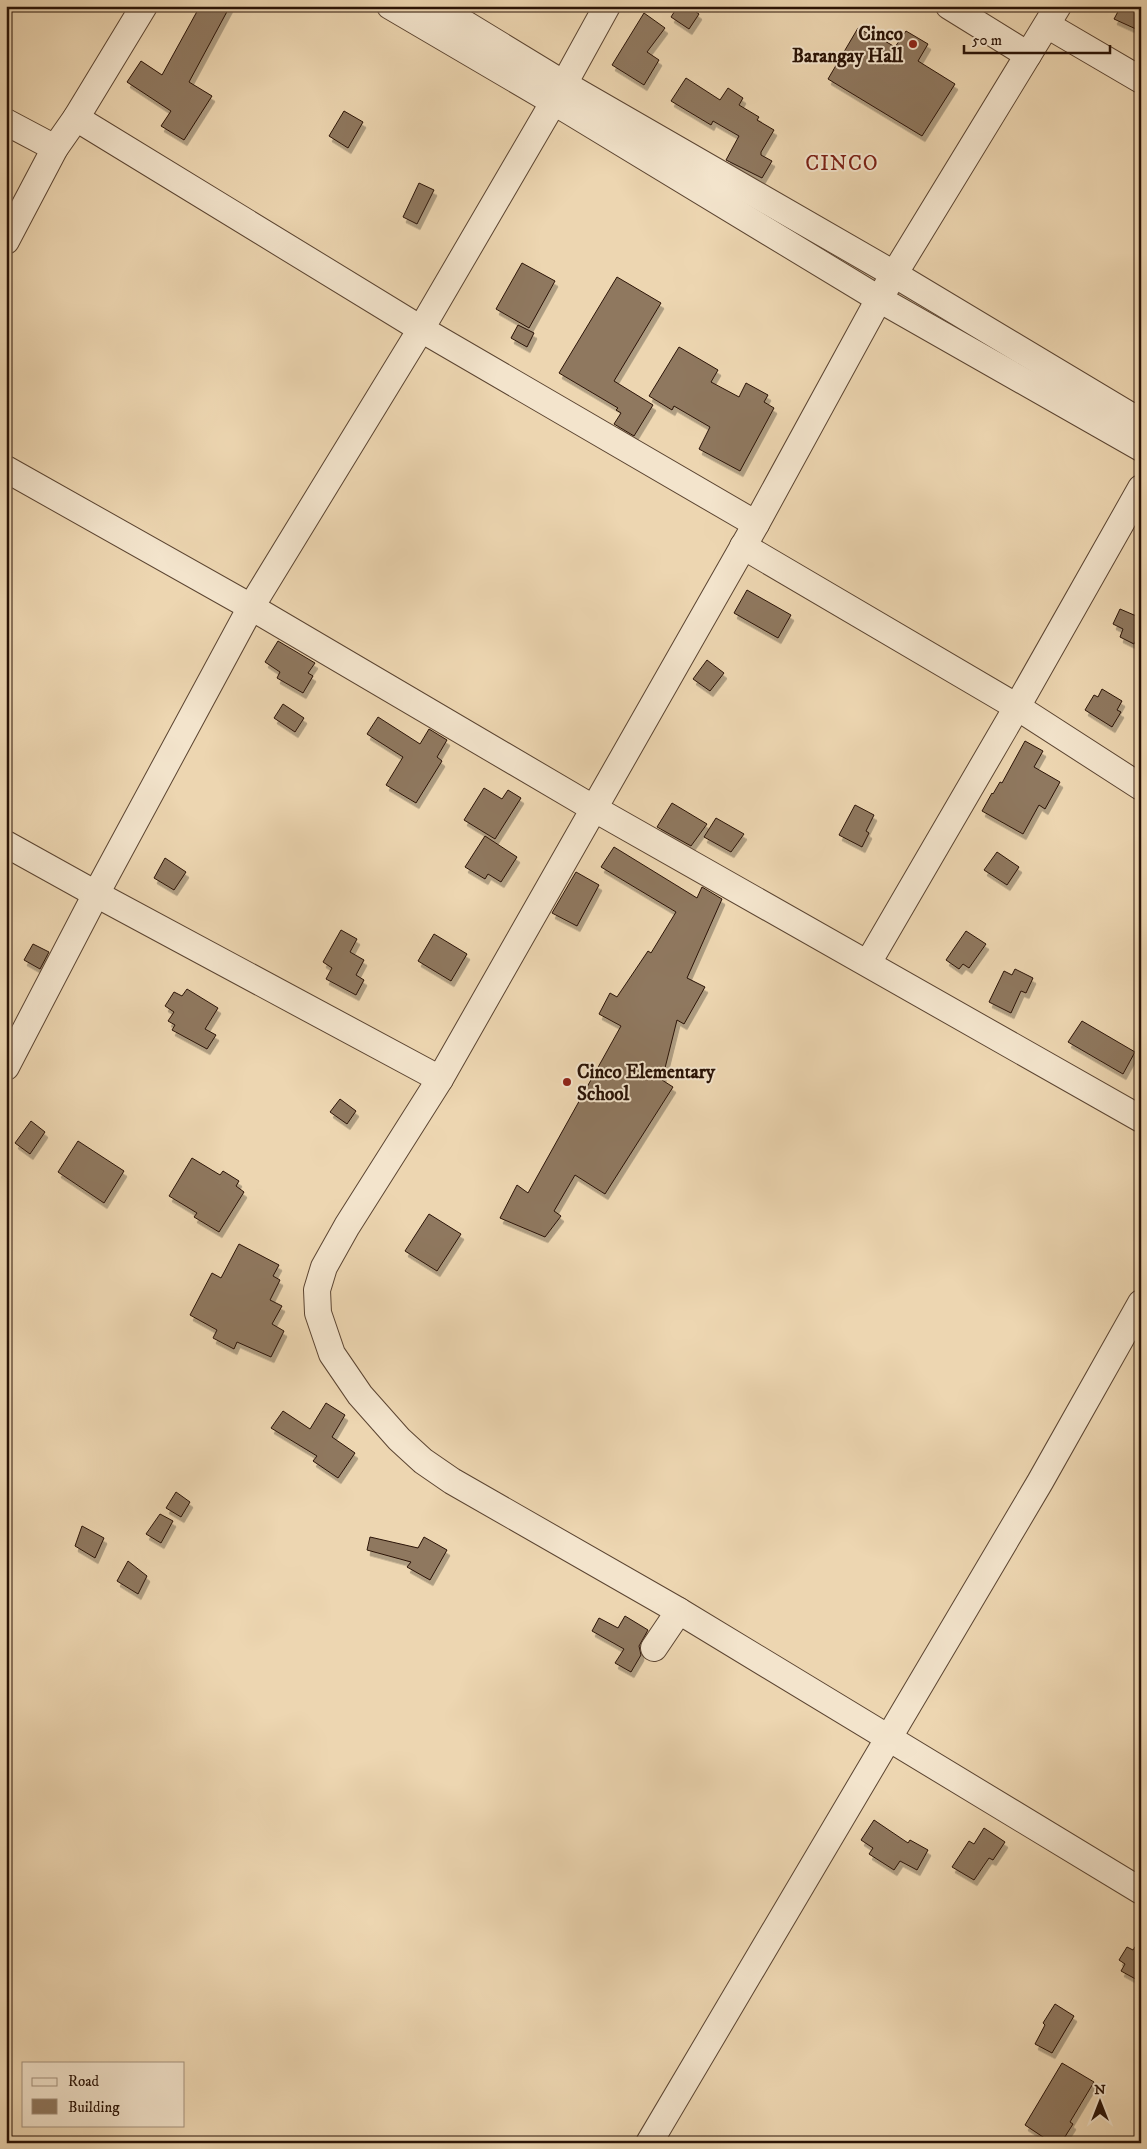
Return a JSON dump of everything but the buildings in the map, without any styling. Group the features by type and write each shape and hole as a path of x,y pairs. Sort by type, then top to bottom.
{"street":[{"path":"6,241 55,148 76,118 144,6"},
{"path":"390,6 558,93 894,274 1141,422"},
{"path":"436,6 558,93 879,300 1141,448"},
{"path":"6,1067 96,894 251,607 421,329 607,6"},
{"path":"949,6 1028,55"},
{"path":"1141,80 1052,15 879,300 756,524 440,1079 347,1226 324,1268 317,1290 318,1313 332,1354 360,1395 399,1439 423,1461 452,1481 679,1611 1141,1891"},
{"path":"76,118 421,329 756,524"},
{"path":"6,122 55,148"},
{"path":"6,469 251,607 594,808 868,962 1141,1119"},
{"path":"868,962 1017,707 1141,488"},
{"path":"743,546 1017,707 1141,787"},
{"path":"6,844 440,1079"},
{"path":"649,2143 1040,1482 1141,1303"},
{"path":"654,1648 679,1611"}],"place":[{"name":"Cinco Barangay Hall","path":"913,44"},
{"name":"Cinco Elementary School","path":"567,1082"}],"district":[{"name":"CINCO","path":"842,163"}]}
